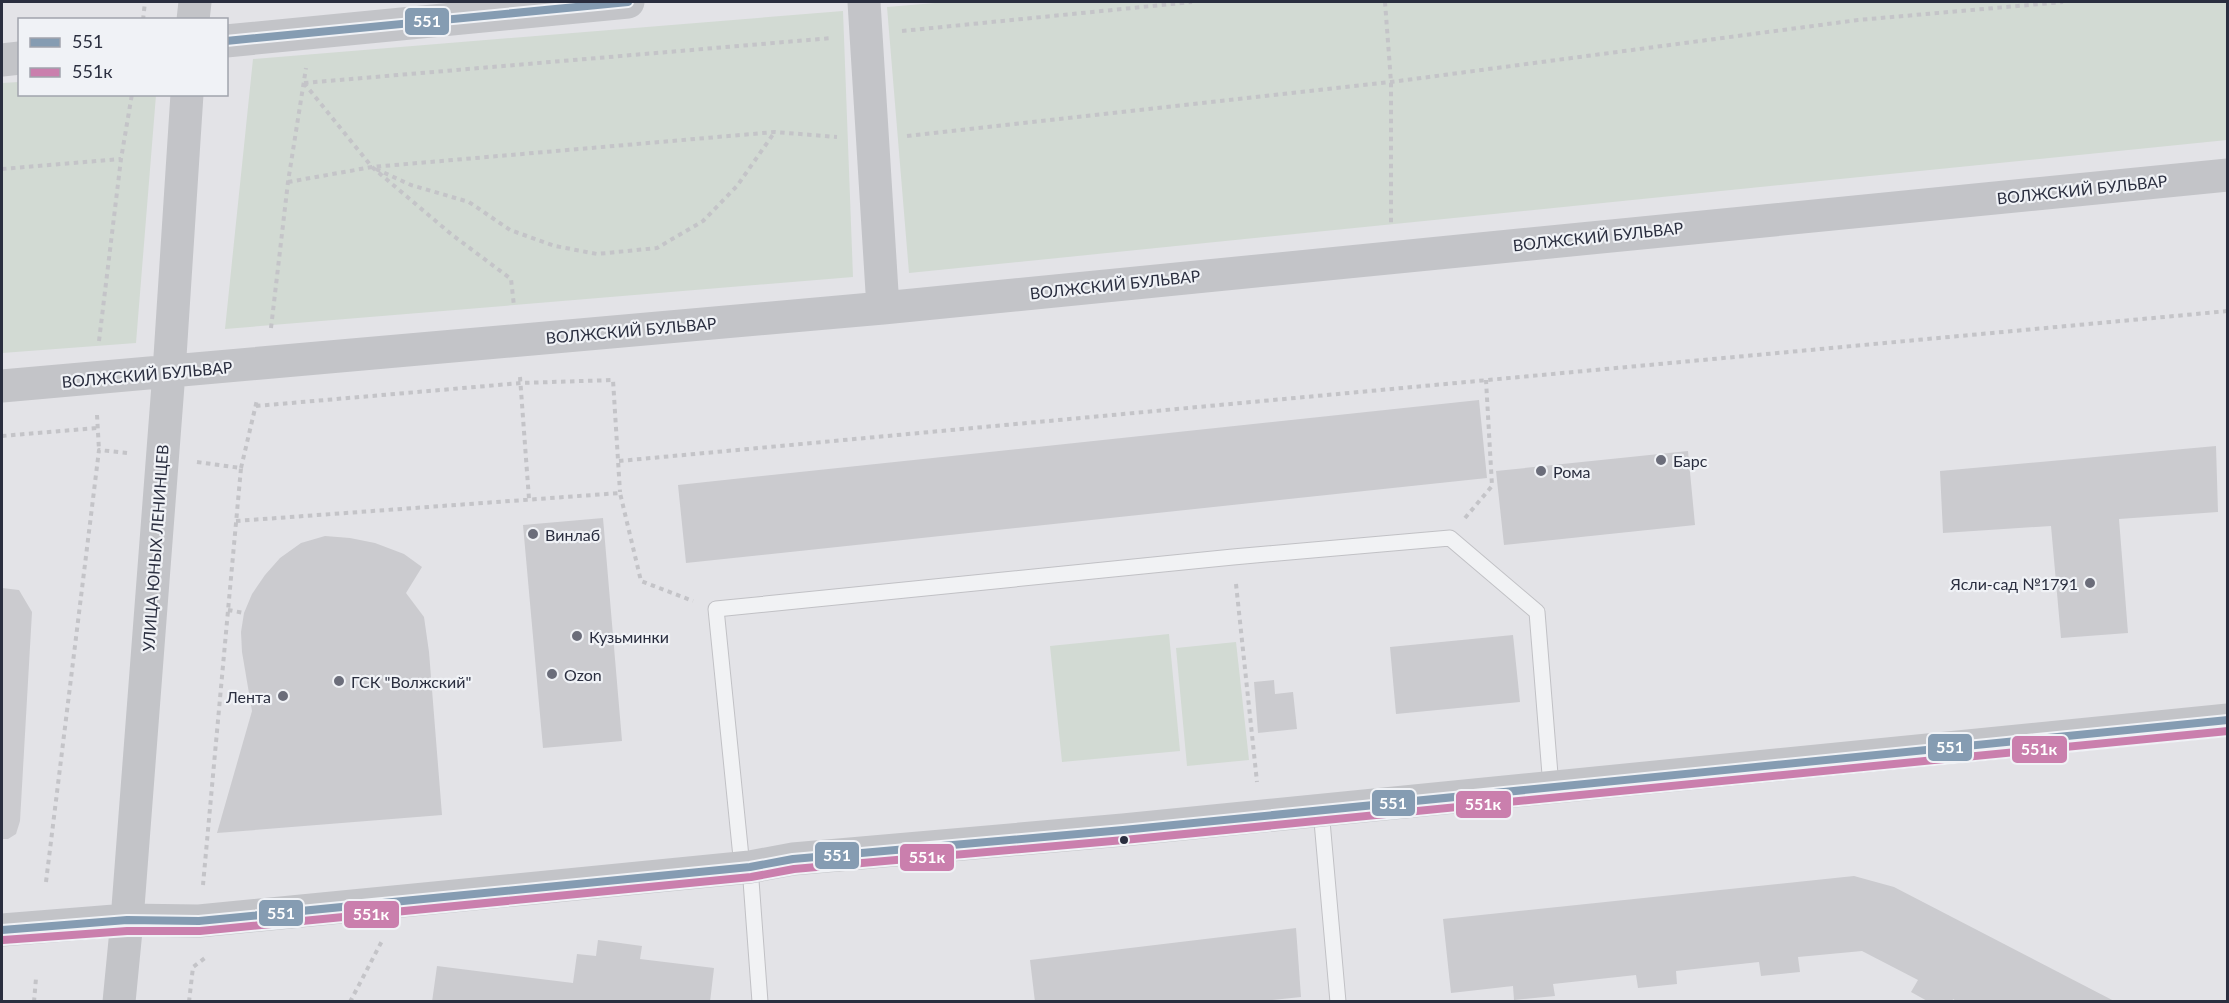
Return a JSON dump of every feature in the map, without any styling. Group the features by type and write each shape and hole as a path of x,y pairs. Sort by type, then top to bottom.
{"main road":[{"path":"193,18 195,2"},
{"path":"228,41 628,2"},
{"path":"864,2 883,308"},
{"path":"2,60 18,58"},
{"name":"УЛИЦА ЮНЫХ ЛЕНИНЦЕВ","path":"118,1002 127,920 169,372 187,96"},
{"name":"ВОЛЖСКИЙ БУЛЬВАР","path":"2,386 883,308 2228,175"},
{"path":"2,930 127,920 199,921 746,867 794,859 1261,816 2228,720"}],"lane":[{"path":"762,1000 716,609 1233,557 1450,538 1537,612 1551,787"},
{"path":"1321,810 1338,1002"}],"path":[{"path":"143,18 145,2"},
{"path":"304,83 867,35 1192,2"},
{"path":"1385,2 1391,82 1391,256"},
{"path":"288,182 372,167 775,132 872,140 1391,82 1858,20 2063,2"},
{"path":"241,468 267,364 288,182 310,33"},
{"path":"304,83 372,167 451,234 511,279 529,500"},
{"path":"99,450 94,378 121,159 132,96"},
{"path":"372,167 411,185 469,202 510,230 555,246 597,254 657,248 703,221 737,186 775,132"},
{"path":"2,169 121,159"},
{"path":"619,461 2228,311"},
{"path":"256,406 521,383 613,380 621,493 641,581 716,609"},
{"path":"1450,538 1492,486 1486,380"},
{"path":"2,435 97,428"},
{"path":"236,521 621,493"},
{"path":"1233,557 1261,816"},
{"path":"228,610 244,613"},
{"path":"350,1002 388,930"},
{"path":"189,1002 193,967"},
{"path":"34,1002 36,978"}],"shaded area":[{"path":"947,2 2227,2 2227,140 909,273 887,7"},
{"path":"843,11 853,277 225,329 253,59"},
{"path":"18,82 18,96 156,96 136,343 2,353 2,83"},
{"path":"1169,634 1180,751 1062,762 1050,646"},
{"path":"1236,642 1249,760 1187,766 1176,648"}],"building":[{"path":"1479,400 1487,478 686,563 678,485"},
{"name":"Ясли-сад №1791","path":"2216,446 2218,512 2119,519 2128,633 2061,638 2051,526 1943,533 1940,471"},
{"path":"1688,451 1695,525 1504,545 1496,471"},
{"path":"603,518 622,741 543,748 523,525"},
{"name":"ГСК \"Волжский\"","path":"325,536 375,543 404,554 422,567 406,593 424,617 429,652 442,815 217,833 252,711 242,652 241,632 244,613 252,594 280,558 301,543"},
{"path":"2,588 19,590 32,612 20,821 16,834 8,839 2,839"},
{"path":"1513,635 1520,702 1396,714 1390,647"},
{"path":"1274,680 1275,694 1293,692 1297,729 1258,733 1254,682"},
{"path":"1854,876 1894,887 2116,1002 1958,1002 1953,999 1952,1002 1929,1002 1911,992 1918,980 1862,951 1798,957 1800,972 1761,976 1759,962 1676,971 1677,984 1638,988 1636,975 1553,984 1555,996 1514,1000 1513,986 1451,993 1443,919"},
{"path":"1296,928 1301,997 1252,1002 1035,1002 1030,960"},
{"path":"598,940 642,946 640,959 714,968 710,1002 432,1002 437,966 573,983 577,954 596,956"}],"transit line":[{"name":"551","path":"228,41 628,2"},
{"name":"551","path":"2,930 127,920 199,921 750,867 793,859 1123,830 2228,720"},
{"name":"551к","path":"3,940 127,931 200,931 751,877 794,869 1124,840 2228,731"}],"place":[{"name":"Барс","path":"1661,460"},
{"name":"Рома","path":"1541,471"},
{"name":"Винлаб","path":"533,534"},
{"name":"Ясли-сад №1791","path":"2090,583"},
{"name":"Кузьминки","path":"577,636"},
{"name":"Ozon","path":"552,674"},
{"name":"ГСК \"Волжский\"","path":"339,681"},
{"name":"Лента","path":"283,696"}]}
